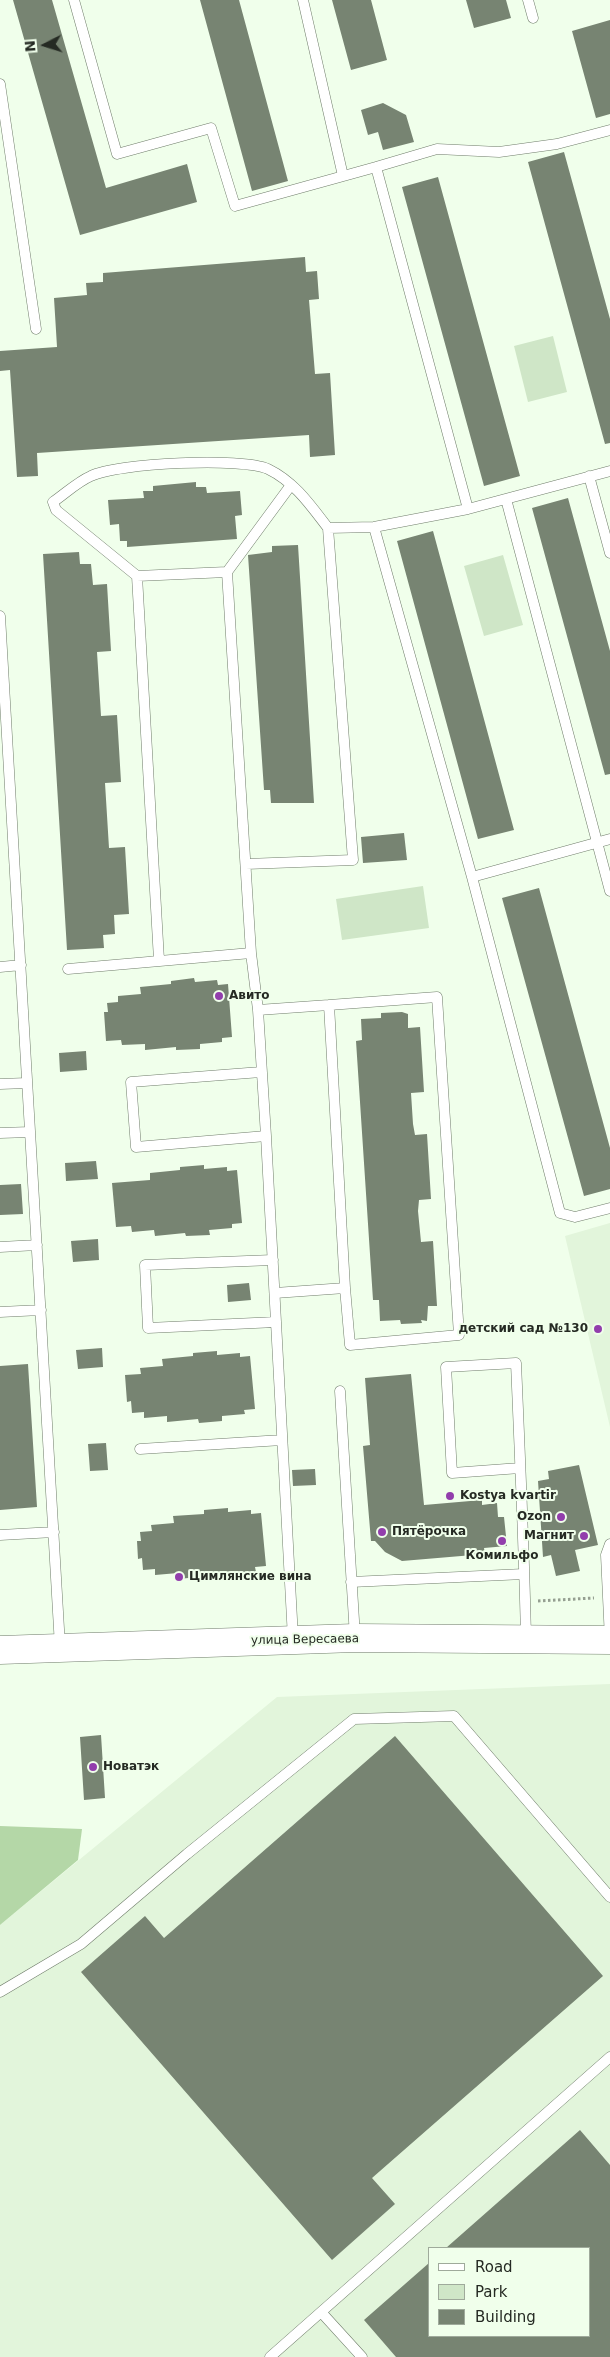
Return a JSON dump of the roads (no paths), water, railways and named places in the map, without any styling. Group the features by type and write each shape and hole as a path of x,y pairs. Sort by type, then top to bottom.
{"main road":[{"name":"улица Вересаева","path":"0,1650 355,1638 610,1640"}],"lane":[{"path":"74,0 117,154 211,128 234,206 437,149 499,152 557,144 610,130"},
{"path":"303,0 344,176"},
{"path":"528,0 533,18"},
{"path":"0,84 36,329"},
{"path":"376,167 468,509"},
{"path":"227,572 137,576 56,510 53,502 90,476 118,467 216,462 267,469 302,495 328,528 353,860 246,864"},
{"path":"328,528 374,527 468,509 610,471"},
{"path":"590,476 610,553"},
{"path":"291,485 227,572 251,953 258,1010 266,1136 293,1640"},
{"path":"506,498 610,891"},
{"path":"374,527 472,877 560,1213 575,1217 610,1208"},
{"path":"137,576 160,960"},
{"path":"0,616 3,720 21,965 60,1647"},
{"path":"472,877 610,840"},
{"path":"68,968 251,953"},
{"path":"0,967 21,965"},
{"path":"258,1010 438,997 460,1335 350,1345 329,1005"},
{"path":"261,1072 131,1082 136,1147 266,1136"},
{"path":"0,1084 27,1082"},
{"path":"0,1133 30,1132"},
{"path":"0,1248 37,1245"},
{"path":"273,1260 145,1265 146,1292 148,1328 276,1322"},
{"path":"274,1293 346,1288"},
{"path":"0,1312 41,1310"},
{"path":"520,1468 452,1473 446,1367 516,1363 520,1468 525,1601 526,1639"},
{"path":"340,1391 355,1638"},
{"path":"140,1449 282,1440"},
{"path":"0,1535 54,1532"},
{"path":"610,1544 606,1555 610,1640"},
{"path":"352,1582 524,1574"},
{"path":"0,1992 81,1944 187,1854 354,1719 454,1716 610,1897"},
{"path":"270,2357 610,2057"},
{"path":"321,2312 362,2357"}],"place":[{"name":"Авито","path":"219,996"},
{"name":"детский сад №130","path":"598,1329"},
{"name":"Kostya kvartir","path":"450,1496"},
{"name":"Ozon","path":"561,1517"},
{"name":"Пятёрочка","path":"382,1532"},
{"name":"Магнит","path":"584,1536"},
{"name":"Комильфо","path":"502,1541"},
{"name":"Цимлянские вина","path":"179,1577"},
{"name":"Новатэк","path":"93,1767"}]}
